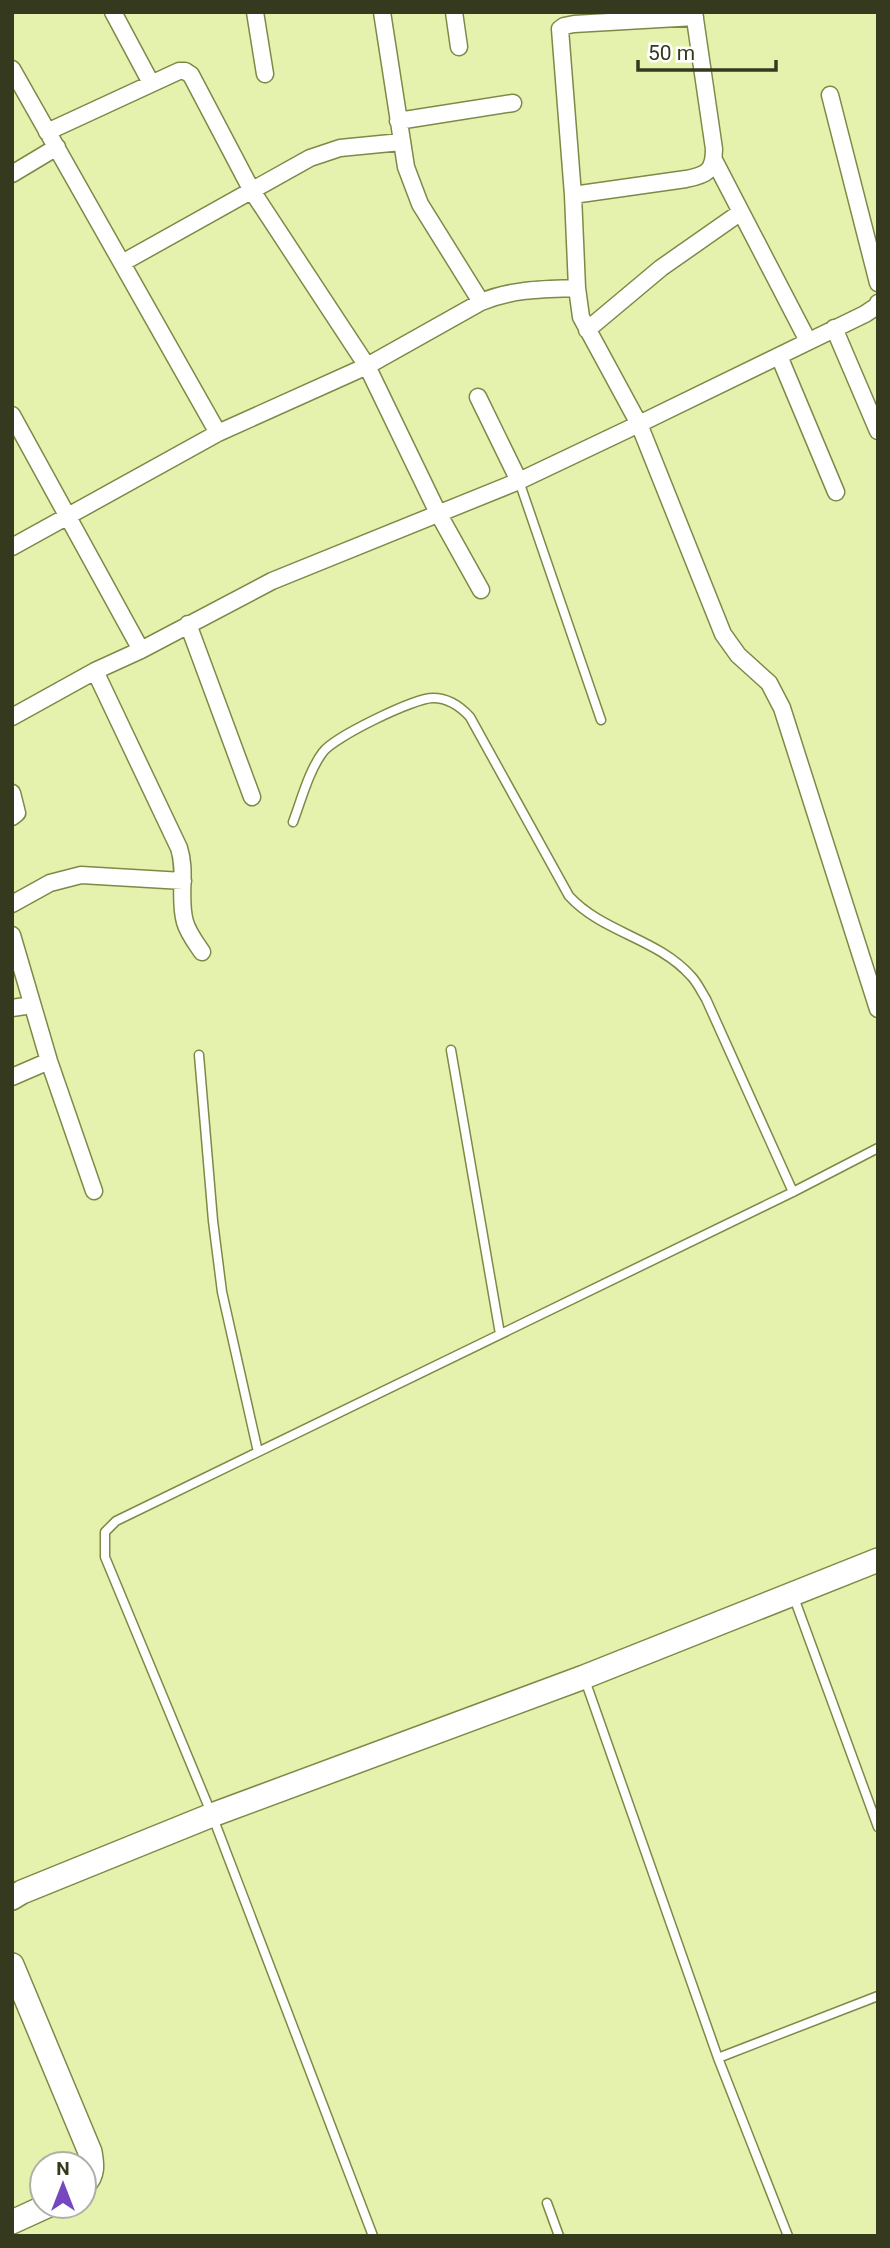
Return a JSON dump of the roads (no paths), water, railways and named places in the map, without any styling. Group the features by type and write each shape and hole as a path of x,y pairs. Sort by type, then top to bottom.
{"street":[{"path":"113,12 151,83"},
{"path":"255,12 265,75"},
{"path":"382,12 406,167 420,204 481,302"},
{"path":"454,12 459,47"},
{"path":"808,341 714,160 694,15 574,24 560,29 573,195 576,288 581,317 639,425 723,635 738,655 769,683 782,708 878,1009"},
{"path":"12,69 218,433"},
{"path":"47,132 179,71 191,75 252,191 367,366 439,513 481,590"},
{"path":"830,95 878,284"},
{"path":"398,121 513,103"},
{"path":"122,263 326,152 355,145 401,142"},
{"path":"12,174 57,147"},
{"path":"573,195 700,176 710,170 714,160"},
{"path":"587,330 675,257 741,212"},
{"path":"12,547 218,433 367,366 498,294 576,288"},
{"path":"12,717 95,671 300,568 519,481 865,314 878,303"},
{"path":"834,328 878,431"},
{"path":"779,356 836,492"},
{"path":"478,397 519,481"},
{"path":"12,415 141,650"},
{"path":"188,624 252,797"},
{"path":"95,671 179,848 182,857 186,925 202,952"},
{"path":"12,793 17,813 12,817"},
{"path":"12,904 50,883 81,875 183,881"},
{"path":"12,935 49,1062 94,1191"},
{"path":"12,1008 32,1005"},
{"path":"12,1077 49,1062"},
{"path":"12,1898 212,1815 583,1677 878,1560"},
{"path":"12,1965 90,2150"},
{"path":"12,2222 28,2215"}],"lane":[{"path":"519,481 601,720"},
{"path":"293,822 320,755 340,737 431,698 447,700 461,707 470,717 569,895 599,920 671,958 692,976 706,999 793,1192"},
{"path":"451,1050 500,1334"},
{"path":"199,1055 222,1292 258,1452"},
{"path":"373,2236 212,1815 105,1557 105,1532 116,1521 793,1192 878,1148"},
{"path":"793,1595 878,1827"},
{"path":"583,1677 719,2058 788,2236"},
{"path":"719,2058 878,1996"},
{"path":"547,2203 559,2236"}]}
